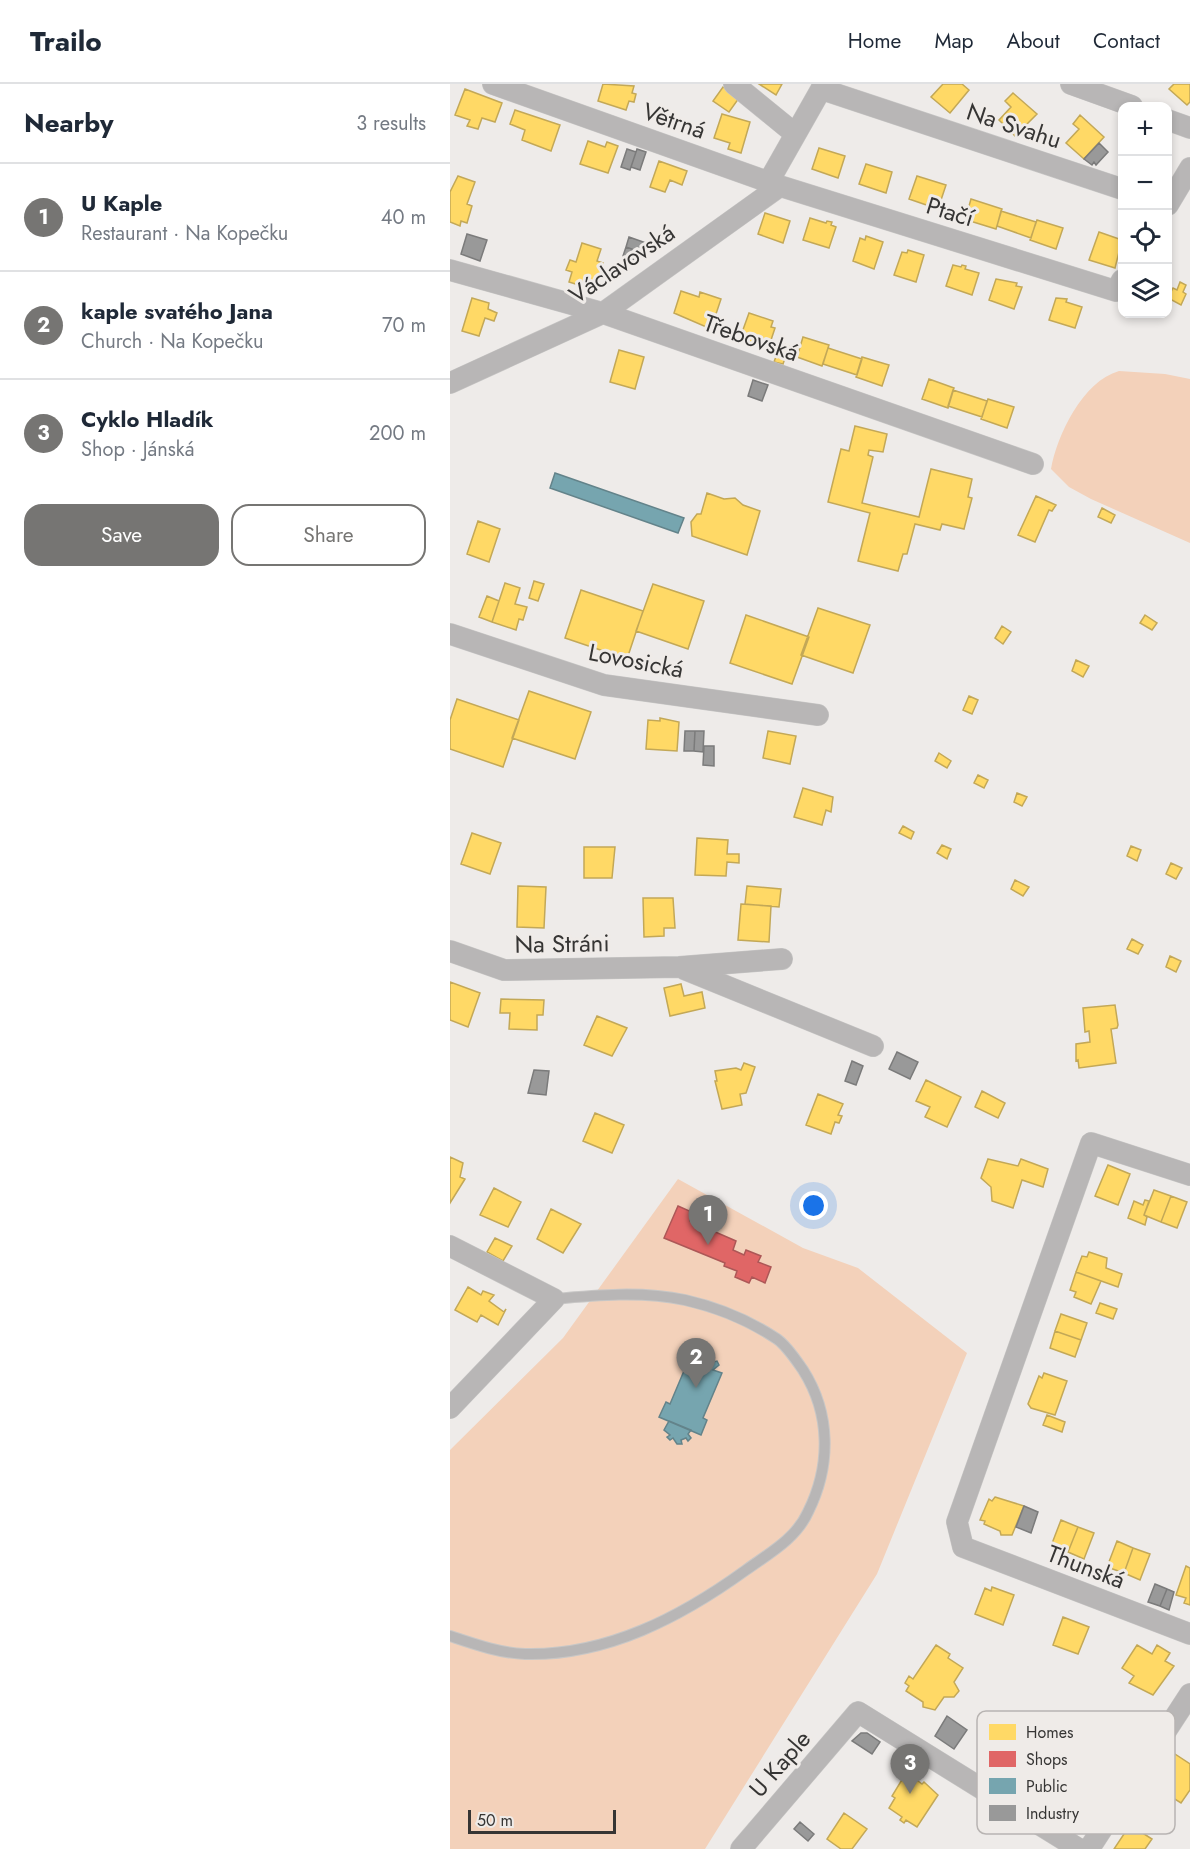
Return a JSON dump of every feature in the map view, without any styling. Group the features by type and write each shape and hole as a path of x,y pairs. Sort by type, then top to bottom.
{"street":[{"name":"Větrná","path":"493,84 774,183"},
{"path":"734,84 794,133"},
{"path":"1071,84 1121,102"},
{"name":"Václavovská","path":"450,383 603,314 774,183 794,133 822,86"},
{"name":"Na Svahu","path":"822,86 1118,188"},
{"path":"1172,122 1190,128"},
{"path":"1172,197 1190,168"},
{"name":"Ptačí","path":"774,183 1118,285"},
{"name":"Třebovská","path":"450,270 603,314 1033,464"},
{"name":"Lovosická","path":"450,634 604,685 818,715"},
{"name":"Na Stráni","path":"450,951 504,970 679,967 782,959"},
{"name":"Na Stráni","path":"679,967 873,1046"},
{"name":"Thunská","path":"1190,1175 1091,1143 957,1522 963,1547 1190,1634"},
{"path":"450,1246 554,1299 450,1408"},
{"path":"1175,1717 1190,1694"},
{"name":"U Kaple","path":"741,1849 858,1712 977,1786"},
{"name":"U Kaple","path":"1055,1834 1079,1849"},
{"path":"1089,1849 1099,1834"}],"lane":[{"path":"450,1636 492,1650 525,1654 580,1650 621,1640 677,1615 733,1580 789,1539 808,1514 820,1481 824,1455 824,1418 819,1400 816,1391 796,1360 778,1340 735,1317 685,1300 616,1294 554,1299"}],"shaded area":[{"path":"1119,371 1165,374 1190,379 1190,543 1091,499 1069,487 1051,469 1059,441 1083,397 1106,377"},
{"path":"678,1179 803,1248 858,1268 967,1353 877,1574 705,1849 450,1849 450,1450 563,1338"}],"building: Homes":[{"path":"603,84 634,86 632,93 636,94 634,102 629,101 626,110 598,101"},
{"path":"759,84 782,84 776,95"},
{"path":"943,84 962,84 969,90 950,113 931,97"},
{"path":"1174,84 1190,84 1190,102 1187,105 1169,89"},
{"path":"723,87 739,98 729,112 713,101"},
{"path":"465,89 502,103 495,122 482,118 478,129 467,126 470,120 455,115"},
{"path":"1013,93 1037,114 1015,136 999,120 1011,107 1005,101"},
{"path":"515,110 560,125 551,151 522,140 525,130 510,124"},
{"path":"722,114 750,122 741,153 728,149 730,143 714,138"},
{"path":"1080,115 1104,137 1084,159 1066,143 1079,129 1073,124"},
{"path":"588,141 605,147 607,142 618,146 608,173 580,164"},
{"path":"819,148 845,156 838,178 812,169"},
{"path":"659,161 687,171 682,185 670,180 665,192 650,187"},
{"path":"866,164 892,172 886,193 859,184"},
{"path":"458,176 475,182 467,204 472,206 467,223 461,221 460,226 450,222 450,192"},
{"path":"917,176 946,185 938,209 909,199"},
{"path":"971,199 1002,209 996,229 970,221 972,215 967,213"},
{"path":"1001,211 1036,222 1031,238 997,226"},
{"path":"765,213 790,221 783,243 758,234"},
{"path":"810,218 826,223 827,221 832,222 831,225 836,227 829,248 803,240"},
{"path":"1037,220 1063,228 1056,249 1030,240"},
{"path":"1099,232 1118,239 1115,268 1089,260"},
{"path":"866,236 883,242 874,269 853,261 860,238 865,240"},
{"path":"582,243 601,249 597,261 603,263 601,271 605,272 603,277 599,276 595,290 569,282 572,272 566,270 570,260 576,262"},
{"path":"908,250 924,255 916,282 894,275 902,252 907,253"},
{"path":"953,265 966,266 965,269 979,273 972,295 946,286"},
{"path":"996,279 1017,283 1016,286 1022,287 1014,309 989,300"},
{"path":"1180,282 1186,285 1183,292 1186,294 1181,305 1172,300 1172,290 1173,288 1177,290"},
{"path":"681,291 699,297 700,292 721,299 711,329 674,313"},
{"path":"472,298 489,303 488,309 497,313 494,321 485,318 479,336 462,331"},
{"path":"1056,298 1067,299 1066,302 1082,307 1075,328 1049,320"},
{"path":"749,313 773,321 771,327 775,328 771,340 767,339 765,347 740,338"},
{"path":"803,337 829,345 822,366 797,357"},
{"path":"781,343 789,346 783,364 774,362"},
{"path":"828,348 862,359 857,375 823,364"},
{"path":"619,350 644,357 635,389 610,382"},
{"path":"862,357 889,365 882,386 856,377"},
{"path":"929,379 954,388 948,408 922,399"},
{"path":"953,390 987,401 982,417 948,406"},
{"path":"988,399 1014,407 1007,428 981,419"},
{"path":"855,426 887,434 883,452 869,450 868,455 873,457 862,503 919,517 931,469 972,479 968,497 972,498 964,529 942,524 940,530 915,524 907,554 903,554 898,571 858,561 870,513 828,502 841,449 849,451"},
{"path":"707,493 724,499 735,498 743,505 760,511 747,555 692,536 691,522 697,514 701,514"},
{"path":"1036,496 1056,505 1052,511 1049,510 1035,542 1018,535"},
{"path":"1102,508 1115,515 1111,523 1098,517"},
{"path":"478,521 500,529 489,562 467,554"},
{"path":"534,581 544,584 538,601 529,598"},
{"path":"505,583 520,588 515,604 527,607 523,620 519,619 516,630 492,622"},
{"path":"653,584 704,601 688,649 636,631"},
{"path":"581,590 643,611 627,659 565,638"},
{"path":"487,596 499,601 492,622 479,617"},
{"path":"818,608 870,625 853,673 801,655"},
{"path":"746,615 809,637 792,684 730,663"},
{"path":"1145,615 1157,623 1152,630 1140,623"},
{"path":"1002,626 1011,632 1003,644 995,638"},
{"path":"1076,660 1089,666 1083,677 1072,671"},
{"path":"529,691 591,712 575,759 512,738"},
{"path":"969,696 978,700 972,714 963,710"},
{"path":"457,699 519,720 503,767 450,749 450,720"},
{"path":"660,718 679,722 677,751 646,749 648,720 660,721"},
{"path":"768,731 796,736 790,764 763,758"},
{"path":"939,753 951,761 947,768 935,761"},
{"path":"978,775 988,780 984,788 974,783"},
{"path":"803,788 833,797 831,812 826,810 822,825 794,817"},
{"path":"1017,793 1027,797 1022,806 1014,802"},
{"path":"903,826 914,832 911,839 899,833"},
{"path":"472,833 501,843 490,874 461,864"},
{"path":"697,838 728,840 727,854 739,854 739,863 727,862 726,876 695,875"},
{"path":"942,845 951,849 947,859 937,853"},
{"path":"1131,846 1141,850 1137,861 1127,856"},
{"path":"584,847 615,847 612,878 584,878"},
{"path":"1171,863 1182,868 1176,879 1166,874"},
{"path":"1015,880 1029,887 1023,896 1011,889"},
{"path":"518,886 546,887 544,928 517,927"},
{"path":"747,886 781,889 779,907 745,904"},
{"path":"643,898 673,898 675,928 664,928 664,936 644,937"},
{"path":"741,904 771,906 769,942 738,940"},
{"path":"1132,939 1143,945 1138,954 1127,949"},
{"path":"1170,956 1181,961 1176,972 1166,967"},
{"path":"450,982 480,993 468,1027 450,1020"},
{"path":"681,984 684,996 702,992 705,1008 670,1016 664,988"},
{"path":"501,999 544,1000 543,1015 537,1015 537,1030 509,1029 510,1013 500,1013"},
{"path":"1115,1005 1118,1025 1117,1028 1111,1029 1116,1063 1079,1068 1078,1060 1076,1061 1076,1044 1090,1042 1089,1031 1085,1032 1083,1008"},
{"path":"597,1016 627,1028 612,1056 584,1045"},
{"path":"744,1063 755,1067 746,1093 740,1094 742,1105 722,1109 715,1081 717,1081 715,1071 736,1068 741,1070"},
{"path":"926,1080 961,1097 947,1127 925,1117 930,1107 916,1101"},
{"path":"982,1091 1005,1103 998,1118 975,1107"},
{"path":"818,1094 843,1104 838,1115 842,1116 839,1123 835,1122 831,1134 806,1125"},
{"path":"595,1113 624,1125 612,1153 583,1141"},
{"path":"450,1157 463,1163 460,1177 465,1179 450,1203"},
{"path":"988,1159 1018,1166 1021,1159 1048,1169 1043,1187 1022,1180 1013,1208 992,1201 991,1187 981,1178"},
{"path":"1108,1165 1130,1174 1118,1205 1095,1196"},
{"path":"494,1188 521,1202 508,1227 480,1215"},
{"path":"1154,1190 1171,1196 1161,1222 1144,1215"},
{"path":"1171,1196 1187,1202 1177,1228 1161,1222"},
{"path":"1145,1200 1149,1201 1144,1215 1147,1217 1145,1225 1128,1218 1134,1201 1143,1205"},
{"path":"551,1209 581,1224 563,1253 537,1239"},
{"path":"495,1238 512,1246 503,1261 487,1252"},
{"path":"1089,1252 1107,1258 1106,1268 1122,1274 1118,1287 1076,1272 1082,1256 1087,1257"},
{"path":"1076,1272 1101,1281 1091,1304 1074,1297 1076,1292 1070,1290"},
{"path":"468,1287 481,1295 483,1291 494,1295 489,1301 504,1312 506,1309 498,1325 481,1315 477,1322 455,1310"},
{"path":"1100,1303 1117,1309 1113,1319 1096,1313"},
{"path":"1061,1314 1087,1323 1081,1340 1055,1331"},
{"path":"1055,1331 1081,1340 1075,1357 1050,1348"},
{"path":"1044,1373 1067,1381 1055,1415 1031,1408 1028,1404 1039,1376 1042,1378"},
{"path":"1047,1415 1065,1422 1062,1432 1043,1425"},
{"path":"995,1497 1024,1506 1012,1535 1001,1535 1000,1531 980,1520 989,1499 992,1501"},
{"path":"1061,1520 1078,1527 1068,1552 1051,1546"},
{"path":"1078,1527 1094,1533 1084,1559 1068,1552"},
{"path":"1117,1541 1133,1548 1124,1573 1107,1567"},
{"path":"1133,1548 1150,1554 1140,1580 1124,1573"},
{"path":"1186,1566 1190,1568 1190,1605 1184,1603 1186,1598 1176,1595"},
{"path":"992,1587 1014,1595 1003,1625 975,1614 985,1588 991,1591"},
{"path":"1063,1617 1089,1627 1078,1654 1053,1645"},
{"path":"936,1645 950,1654 948,1658 963,1668 954,1682 959,1691 954,1697 944,1697 935,1710 923,1707 923,1702 906,1691 909,1686 905,1683 909,1676 913,1679"},
{"path":"1137,1645 1152,1654 1157,1645 1170,1653 1165,1661 1174,1666 1153,1695 1129,1683 1134,1676 1122,1668"},
{"path":"1175,1754 1190,1764 1190,1790 1181,1803 1175,1799"},
{"path":"903,1778 911,1783 914,1778 922,1784 924,1782 938,1795 917,1827 906,1820 904,1823 900,1820 902,1817 889,1808 895,1798 892,1796"},
{"path":"844,1813 867,1829 852,1849 841,1849 827,1839"},
{"path":"1124,1834 1144,1834 1152,1839 1145,1849 1114,1849"}],"building: Shops":[{"path":"678,1206 694,1213 690,1221 736,1241 733,1250 744,1255 746,1250 761,1256 758,1262 771,1267 765,1283 752,1277 749,1283 735,1277 737,1271 724,1266 725,1263 664,1238"}],"building: Public":[{"path":"555,473 684,518 678,533 550,488"},
{"path":"702,1354 703,1358 713,1362 717,1361 719,1365 713,1370 722,1373 703,1418 707,1420 701,1435 659,1417 666,1402 670,1404 689,1359 698,1363 697,1356"},
{"path":"669,1421 691,1430 688,1434 691,1438 688,1441 686,1438 681,1440 682,1444 677,1444 673,1438 670,1440 667,1437 670,1435 664,1430"}],"building: Industry":[{"path":"1099,143 1108,152 1096,165 1094,162 1092,165 1084,159"},
{"path":"627,149 636,152 630,170 621,167"},
{"path":"637,149 646,152 640,170 631,167"},
{"path":"467,234 487,240 480,261 461,254"},
{"path":"629,237 646,243 643,253 626,247"},
{"path":"626,247 643,253 639,262 623,256"},
{"path":"753,380 768,385 762,401 748,396"},
{"path":"685,731 695,731 694,751 684,751"},
{"path":"695,731 704,731 703,752 694,751"},
{"path":"704,746 714,746 714,766 703,765"},
{"path":"897,1052 918,1062 910,1079 889,1069"},
{"path":"852,1061 863,1066 856,1085 845,1081"},
{"path":"534,1070 549,1071 546,1095 528,1093"},
{"path":"1024,1506 1038,1512 1031,1533 1016,1527"},
{"path":"1155,1584 1167,1589 1160,1606 1148,1602"},
{"path":"1167,1589 1174,1592 1169,1610 1160,1606"},
{"path":"947,1716 967,1730 954,1749 935,1736"},
{"path":"861,1733 867,1733 880,1742 872,1754 852,1741"},
{"path":"800,1822 814,1834 808,1841 794,1829"}],"place":[{"name":"U Kaple","path":"708,1245"},
{"name":"kaple svatého Jana","path":"696,1388"},
{"name":"Cyklo Hladík","path":"910,1794"}]}
